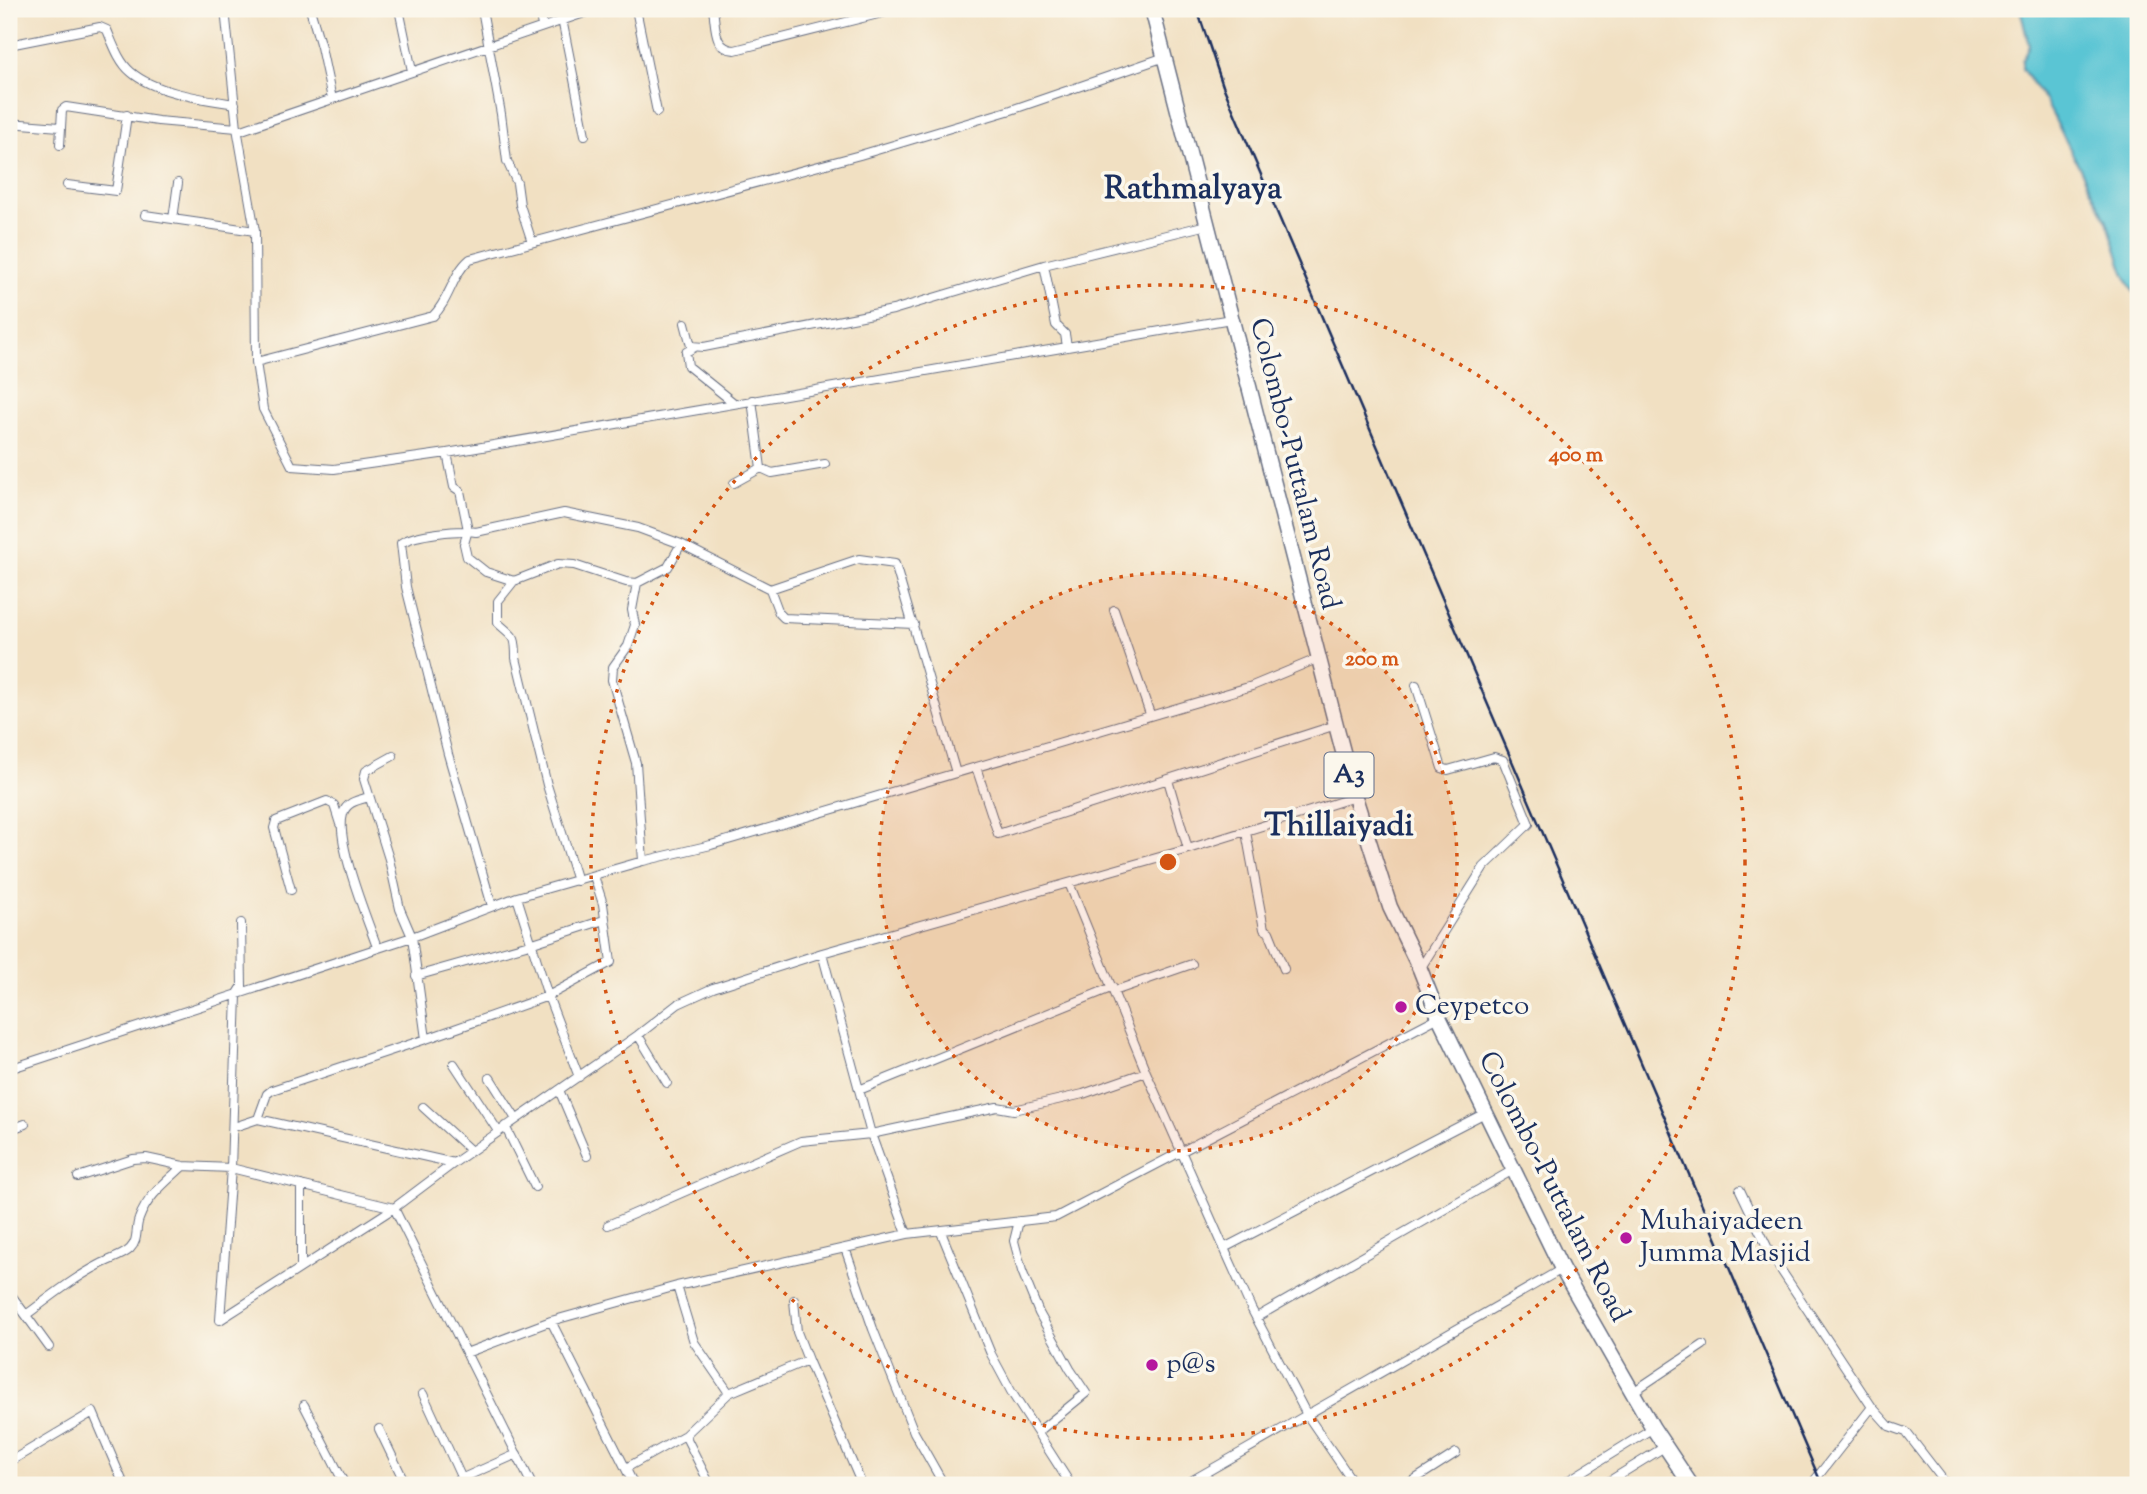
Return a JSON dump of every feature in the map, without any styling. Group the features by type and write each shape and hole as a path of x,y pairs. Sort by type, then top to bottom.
{"highway":[{"name":"Colombo-Puttalam Road","path":"1152,9 1355,797 1390,907 1439,1017 1562,1269 1654,1428 1691,1485"}],"street":[{"path":"225,9 238,130 255,231 256,362 262,409 292,466 334,468 447,453 1231,319"},
{"path":"310,9 332,99"},
{"path":"399,9 412,71"},
{"path":"482,9 507,161 517,183 520,205 532,242"},
{"path":"539,9 542,26"},
{"path":"60,145 62,110 66,107 238,130 596,9"},
{"path":"636,9 657,112"},
{"path":"713,9 719,43 723,48 736,50 898,9"},
{"path":"562,19 585,135"},
{"path":"9,45 100,27 107,30 118,54 131,72 148,83 235,104"},
{"path":"256,362 433,316 440,309 460,267 470,259 860,155 1010,110 1166,57"},
{"path":"67,185 116,191 127,115"},
{"path":"9,123 60,127"},
{"path":"173,219 178,183"},
{"path":"145,215 255,231"},
{"path":"734,403 688,366 686,352 695,347 893,310 1044,265 1207,225"},
{"path":"1044,265 1056,325 1065,334 1067,347"},
{"path":"685,323 689,342 695,347"},
{"path":"752,400 761,468"},
{"path":"447,453 454,487 460,491 468,530 464,544 467,557 486,572 514,581"},
{"path":"761,468 772,473 825,464"},
{"path":"734,483 761,468"},
{"path":"492,906 448,754 406,587 401,543 407,539 468,530 476,532 564,513 638,528 681,544 770,589 784,618 914,624"},
{"path":"577,881 547,785 516,658 515,638 498,624 498,601 514,581 558,564 575,565 626,582 637,583 668,567 681,544"},
{"path":"770,589 859,559 895,564 956,773"},
{"path":"637,583 632,610 635,625 628,646 613,667 612,680 636,763 643,862"},
{"path":"1114,610 1150,714"},
{"path":"9,1069 412,937 517,897 711,845 1252,686 1319,658"},
{"path":"1416,684 1442,768 1448,770 1494,757 1503,760 1529,824 1484,867 1420,970"},
{"path":"975,767 998,834 1336,725"},
{"path":"393,756 366,771 364,779 400,909 412,937 426,1039"},
{"path":"1168,780 1188,849"},
{"path":"342,830 343,813 349,804 369,797"},
{"path":"241,923 242,987 237,995 234,1127 220,1320 394,1208 501,1129 639,1035 678,1004 713,988 822,953 1188,849 1355,797"},
{"path":"290,890 274,828 276,821 327,801 334,805 354,883 377,947"},
{"path":"1245,832 1264,929 1269,932 1284,969"},
{"path":"258,1119 267,1094 272,1090 548,996 611,962 603,904 594,876"},
{"path":"1069,883 1146,1072 1251,1308 1307,1415 1355,1485"},
{"path":"517,897 548,996 579,1077"},
{"path":"416,976 604,920"},
{"path":"822,953 872,1135 907,1234"},
{"path":"859,1090 1114,989 1192,964"},
{"path":"466,1353 551,1321 677,1286 907,1234 1056,1217 1439,1017"},
{"path":"639,1035 667,1083"},
{"path":"454,1064 501,1129 535,1187"},
{"path":"608,1225 801,1140 872,1135 997,1107 1014,1111 1083,1094 1146,1072"},
{"path":"490,1078 516,1119"},
{"path":"559,1090 587,1156"},
{"path":"423,1107 471,1151"},
{"path":"1224,1248 1485,1113"},
{"path":"234,1127 258,1119 454,1163"},
{"path":"9,1130 25,1124"},
{"path":"78,1177 134,1159 146,1158 183,1166 231,1168 394,1208 532,1485"},
{"path":"26,1315 67,1284 129,1250 136,1239 137,1222 146,1203 183,1166"},
{"path":"1258,1317 1513,1170"},
{"path":"301,1185 301,1267"},
{"path":"1740,1190 1771,1255 1872,1407 1889,1426 1906,1432 1947,1485"},
{"path":"1019,1221 1014,1241 1035,1302 1056,1345 1086,1393 1038,1432"},
{"path":"941,1232 991,1354 1071,1485"},
{"path":"845,1248 873,1329 914,1432 944,1485"},
{"path":"1307,1415 1562,1269"},
{"path":"677,1286 694,1342 729,1393"},
{"path":"9,1292 49,1347"},
{"path":"794,1300 797,1332 862,1485"},
{"path":"551,1321 634,1485"},
{"path":"1184,1485 1443,1338"},
{"path":"1633,1392 1703,1345"},
{"path":"626,1468 685,1435 729,1393 808,1360"},
{"path":"423,1394 462,1479"},
{"path":"304,1405 345,1485"},
{"path":"1811,1485 1872,1407"},
{"path":"9,1462 93,1412 124,1485"},
{"path":"1561,1485 1654,1428"},
{"path":"379,1429 406,1485"},
{"path":"685,1435 710,1485"},
{"path":"1603,1485 1666,1446"},
{"path":"1406,1485 1456,1453"},
{"path":"447,1485 517,1454"}],"water":[{"path":"2020,9 2138,9 2138,298 2123,270 2107,221 2046,102 2022,69 2022,60 2029,45"}],"railway":[{"path":"1197,9 1223,86 1822,1485"}],"place":[{"name":"Ceypetco","path":"1401,1007"},
{"name":"Muhaiyadeen Jumma Masjid","path":"1626,1238"},
{"name":"p@s","path":"1152,1365"}],"district":[{"name":"Rathmalyaya","path":"1193,190"},
{"name":"Thillaiyadi","path":"1339,827"}]}
